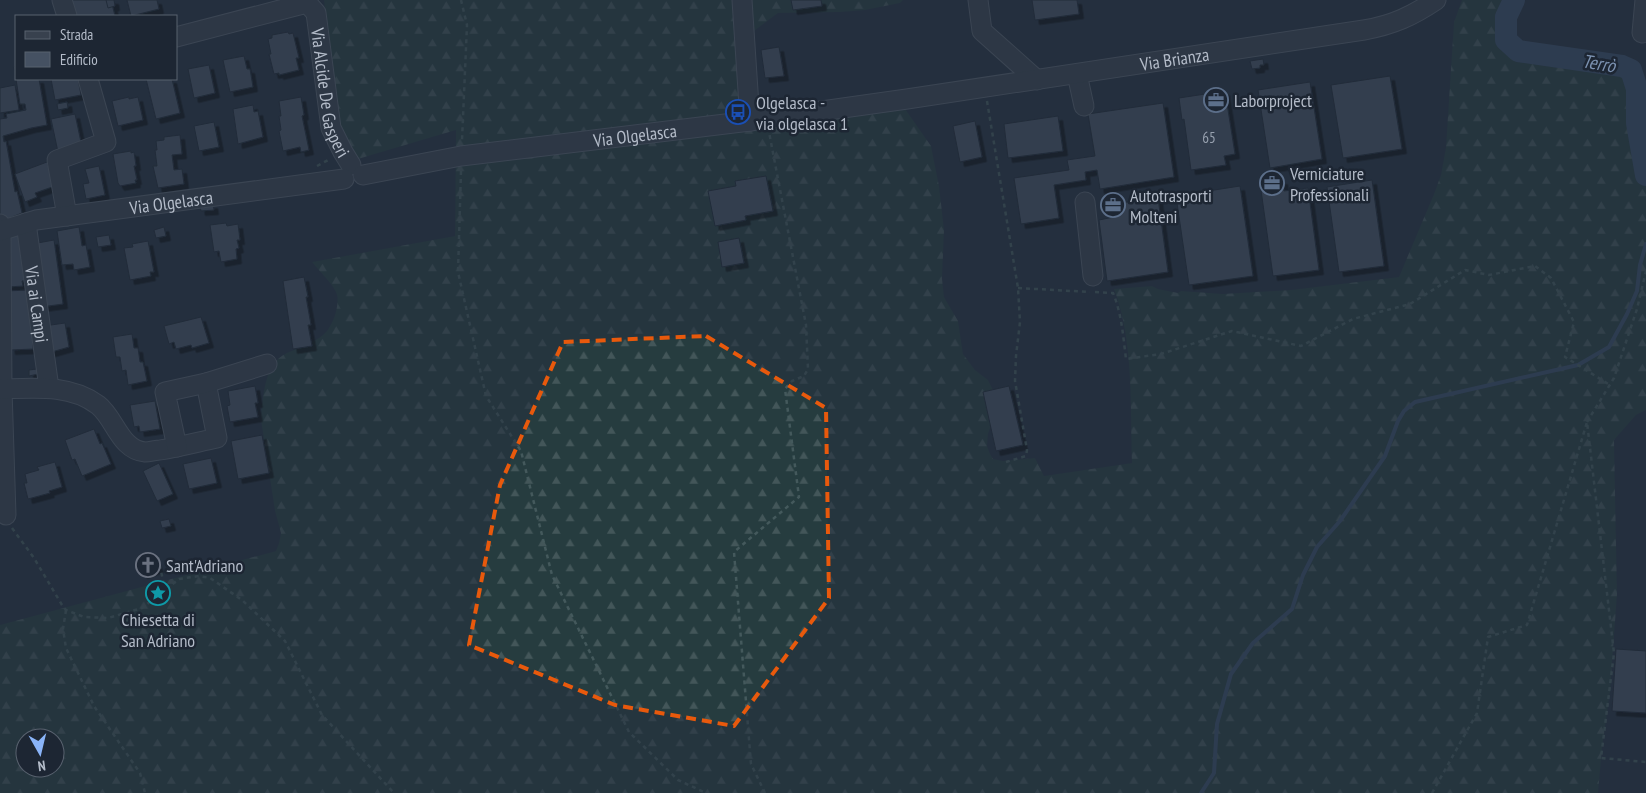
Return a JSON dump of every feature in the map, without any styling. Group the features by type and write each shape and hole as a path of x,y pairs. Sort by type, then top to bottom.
{"street":[{"path":"62,0 68,15"},
{"path":"742,0 758,120"},
{"path":"978,0 982,31 1037,80"},
{"name":"Via Brianza","path":"907,99 1385,26 1401,20 1436,0"},
{"path":"1642,33 1645,0"},
{"name":"Via Alcide De Gasperi","path":"178,36 303,4 309,5 316,13 331,128 353,173"},
{"path":"1077,74 1084,106"},
{"path":"67,216 57,160 106,142 88,80"},
{"name":"Via Olgelasca","path":"0,229 67,216 461,156 758,120 907,99"},
{"path":"1086,202 1093,276"},
{"name":"Via ai Campi","path":"26,223 50,388"},
{"path":"0,229 2,424 6,515"},
{"path":"176,447 165,392 206,383 267,364"},
{"path":"2,389 50,388 80,394 99,406 124,440 133,448 145,452 217,438 206,383"}],"path":[{"path":"461,0 467,25 458,272 486,396 521,451 552,575 629,732 678,780 706,793"},
{"path":"984,88 1018,288 1020,322 1014,381 1027,450 1026,456 1006,462"},
{"path":"758,120 806,325 808,369 804,376 792,381 785,389 799,497 734,552 751,764 765,793"},
{"path":"1018,288 1113,293 1122,325 1126,359 1161,354 1232,331 1301,346 1353,319 1410,304 1465,270 1489,275 1535,266 1551,278 1574,322 1565,357 1610,385"},
{"path":"1432,793 1477,713 1488,637 1527,625 1587,422 1614,378 1637,309 1646,271"},
{"path":"1587,422 1614,653 1601,758 1646,762"},
{"path":"6,515 11,526 34,558 50,587 66,610 84,617 108,618 142,608 179,579 199,576 210,578 242,600 285,641 322,715 394,793"},
{"path":"158,557 165,590"},
{"path":"66,610 62,629 66,648 94,706 140,774 145,793"}],"highlighted area":[{"path":"706,336 826,408 829,598 734,726 615,705 469,645 500,485 563,342"}],"green space":[{"path":"324,0 903,0 900,3 865,10 778,13 750,34 740,87 738,110 749,120 901,103 931,146 939,186 944,230 942,279 944,297 958,321 963,354 975,370 988,380 996,396 994,416 988,434 987,446 990,454 993,459 1003,461 1035,458 1044,476 1132,463 1128,353 1125,331 1114,289 1152,286 1178,293 1181,291 1223,294 1291,290 1399,277 1441,175 1446,147 1454,22 1462,0 1518,0 1505,19 1502,30 1504,41 1513,49 1615,60 1625,64 1632,71 1635,78 1639,117 1646,144 1646,410 1636,415 1614,440 1617,594 1610,692 1598,793 0,793 0,625 276,551 281,533 275,511 261,420 263,397 266,381 276,361 286,353 322,336 334,319 338,302 336,292 312,262 455,236 456,130 341,164"}],"building":[{"path":"67,0 111,0 115,15 71,15"},
{"path":"106,0 114,0 115,6 108,8"},
{"path":"127,0 157,0 159,9 131,15"},
{"path":"791,0 821,0 822,6 793,10"},
{"path":"1032,0 1077,0 1079,14 1035,20"},
{"path":"288,32 289,34 293,33 299,58 296,58 299,70 279,75 279,73 274,74 269,54 271,54 268,39 272,38 272,35"},
{"path":"779,47 784,76 765,78 761,50"},
{"path":"244,56 247,69 250,69 253,87 230,92 223,60"},
{"path":"1263,59 1264,65 1260,65 1260,68 1252,69 1250,61"},
{"path":"209,65 215,93 194,98 188,69"},
{"path":"1390,76 1402,149 1343,158 1331,85"},
{"path":"16,80 39,80 47,125 3,136 4,142 6,141 15,192 17,191 22,213 2,221 0,216 0,119 7,118 6,114 26,110 25,104 20,104"},
{"path":"51,80 78,80 81,95 55,100"},
{"path":"146,80 172,80 180,113 156,119"},
{"path":"1310,82 1322,159 1270,168 1258,90"},
{"path":"15,85 19,110 0,113 0,88"},
{"path":"1225,91 1235,154 1224,156 1226,165 1191,170 1179,98"},
{"path":"129,97 129,99 138,97 143,120 118,126 112,101"},
{"path":"301,97 304,115 302,116 309,150 301,152 300,147 283,151 279,131 281,130 279,116 281,116 279,101"},
{"path":"67,102 68,108 58,110 57,104"},
{"path":"1163,103 1174,177 1100,189 1097,170 1085,172 1086,180 1054,185 1059,218 1021,224 1014,178 1069,170 1067,160 1095,156 1088,114"},
{"path":"253,105 254,112 258,111 263,137 238,144 233,109"},
{"path":"75,114 82,147 58,152 51,119"},
{"path":"1058,116 1063,151 1008,158 1004,124"},
{"path":"975,121 982,157 960,162 953,126"},
{"path":"214,122 219,147 199,151 194,126"},
{"path":"180,135 182,154 172,155 174,170 182,169 184,184 158,188 153,166 157,166 156,141 164,140 164,137"},
{"path":"131,151 131,153 134,152 137,180 135,180 136,183 120,186 113,154"},
{"path":"47,162 55,186 35,193 37,197 25,202 15,174"},
{"path":"99,166 105,195 86,199 83,184 89,183 85,169"},
{"path":"766,176 773,211 745,216 746,220 715,226 708,191 736,186 735,181"},
{"path":"1283,180 1284,191 1308,188 1319,270 1273,276 1260,183"},
{"path":"1372,180 1384,266 1339,272 1327,187"},
{"path":"1240,186 1253,276 1189,285 1176,196"},
{"path":"1158,198 1168,272 1107,281 1099,220 1114,217 1112,204"},
{"path":"213,204 214,210 201,211 200,206"},
{"path":"226,223 227,226 238,224 240,240 237,240 239,248 236,249 237,259 221,262 219,251 214,252 210,225"},
{"path":"79,227 82,246 86,245 90,267 74,270 73,264 62,265 57,231"},
{"path":"164,227 166,236 156,238 154,230"},
{"path":"17,233 17,236 25,234 31,280 22,281 23,286 8,287 3,234"},
{"path":"109,235 111,245 98,247 96,237"},
{"path":"739,238 744,263 722,267 718,242"},
{"path":"54,240 63,304 41,307 32,244"},
{"path":"148,241 154,272 150,272 151,276 130,280 124,248 133,247 132,244"},
{"path":"304,277 308,297 306,297 311,325 308,325 312,346 293,349 283,281"},
{"path":"31,290 33,349 11,350 4,291"},
{"path":"201,317 209,343 192,348 191,345 176,349 174,342 169,344 164,326"},
{"path":"65,323 69,347 48,353 44,326"},
{"path":"132,334 134,348 138,348 140,362 143,362 147,381 128,385 126,370 122,371 120,357 116,357 113,337"},
{"path":"37,369 38,374 29,376 29,370"},
{"path":"255,386 258,403 255,403 258,417 230,422 227,406 230,405 228,391"},
{"path":"1009,386 1023,445 996,451 983,392"},
{"path":"155,401 160,429 140,432 139,426 134,427 130,405"},
{"path":"94,429 111,464 82,476 75,459 72,460 65,440"},
{"path":"262,435 269,473 238,479 231,441"},
{"path":"211,458 217,483 189,489 183,464"},
{"path":"55,462 62,487 49,491 50,493 28,499 24,483 27,483 25,474 39,470 37,467"},
{"path":"159,463 173,494 157,501 143,471"},
{"path":"169,519 171,526 162,528 160,521"},
{"name":"Sant'Adriano","path":"154,556 159,568 143,574 138,561"},
{"path":"1616,649 1646,651 1646,713 1612,711"}],"waterway":[{"name":"Terrò","path":"1514,0 1506,17 1506,40 1518,51 1622,66 1631,70 1637,89 1637,123 1646,175"},
{"path":"1201,793 1214,773 1217,724 1231,674 1253,643 1292,609 1303,575 1317,547 1340,521 1385,456 1398,421 1404,411 1415,402 1578,365 1609,347 1637,291 1640,265 1646,244"}],"place":[{"name":"Laborproject","path":"1216,100"},
{"name":"Olgelasca - via olgelasca 1","path":"738,112"},
{"name":"Verniciature Professionali","path":"1272,183"},
{"name":"Autotrasporti Molteni","path":"1113,205"},
{"name":"Sant'Adriano","path":"148,565"},
{"name":"Chiesetta di San Adriano","path":"158,593"}]}
